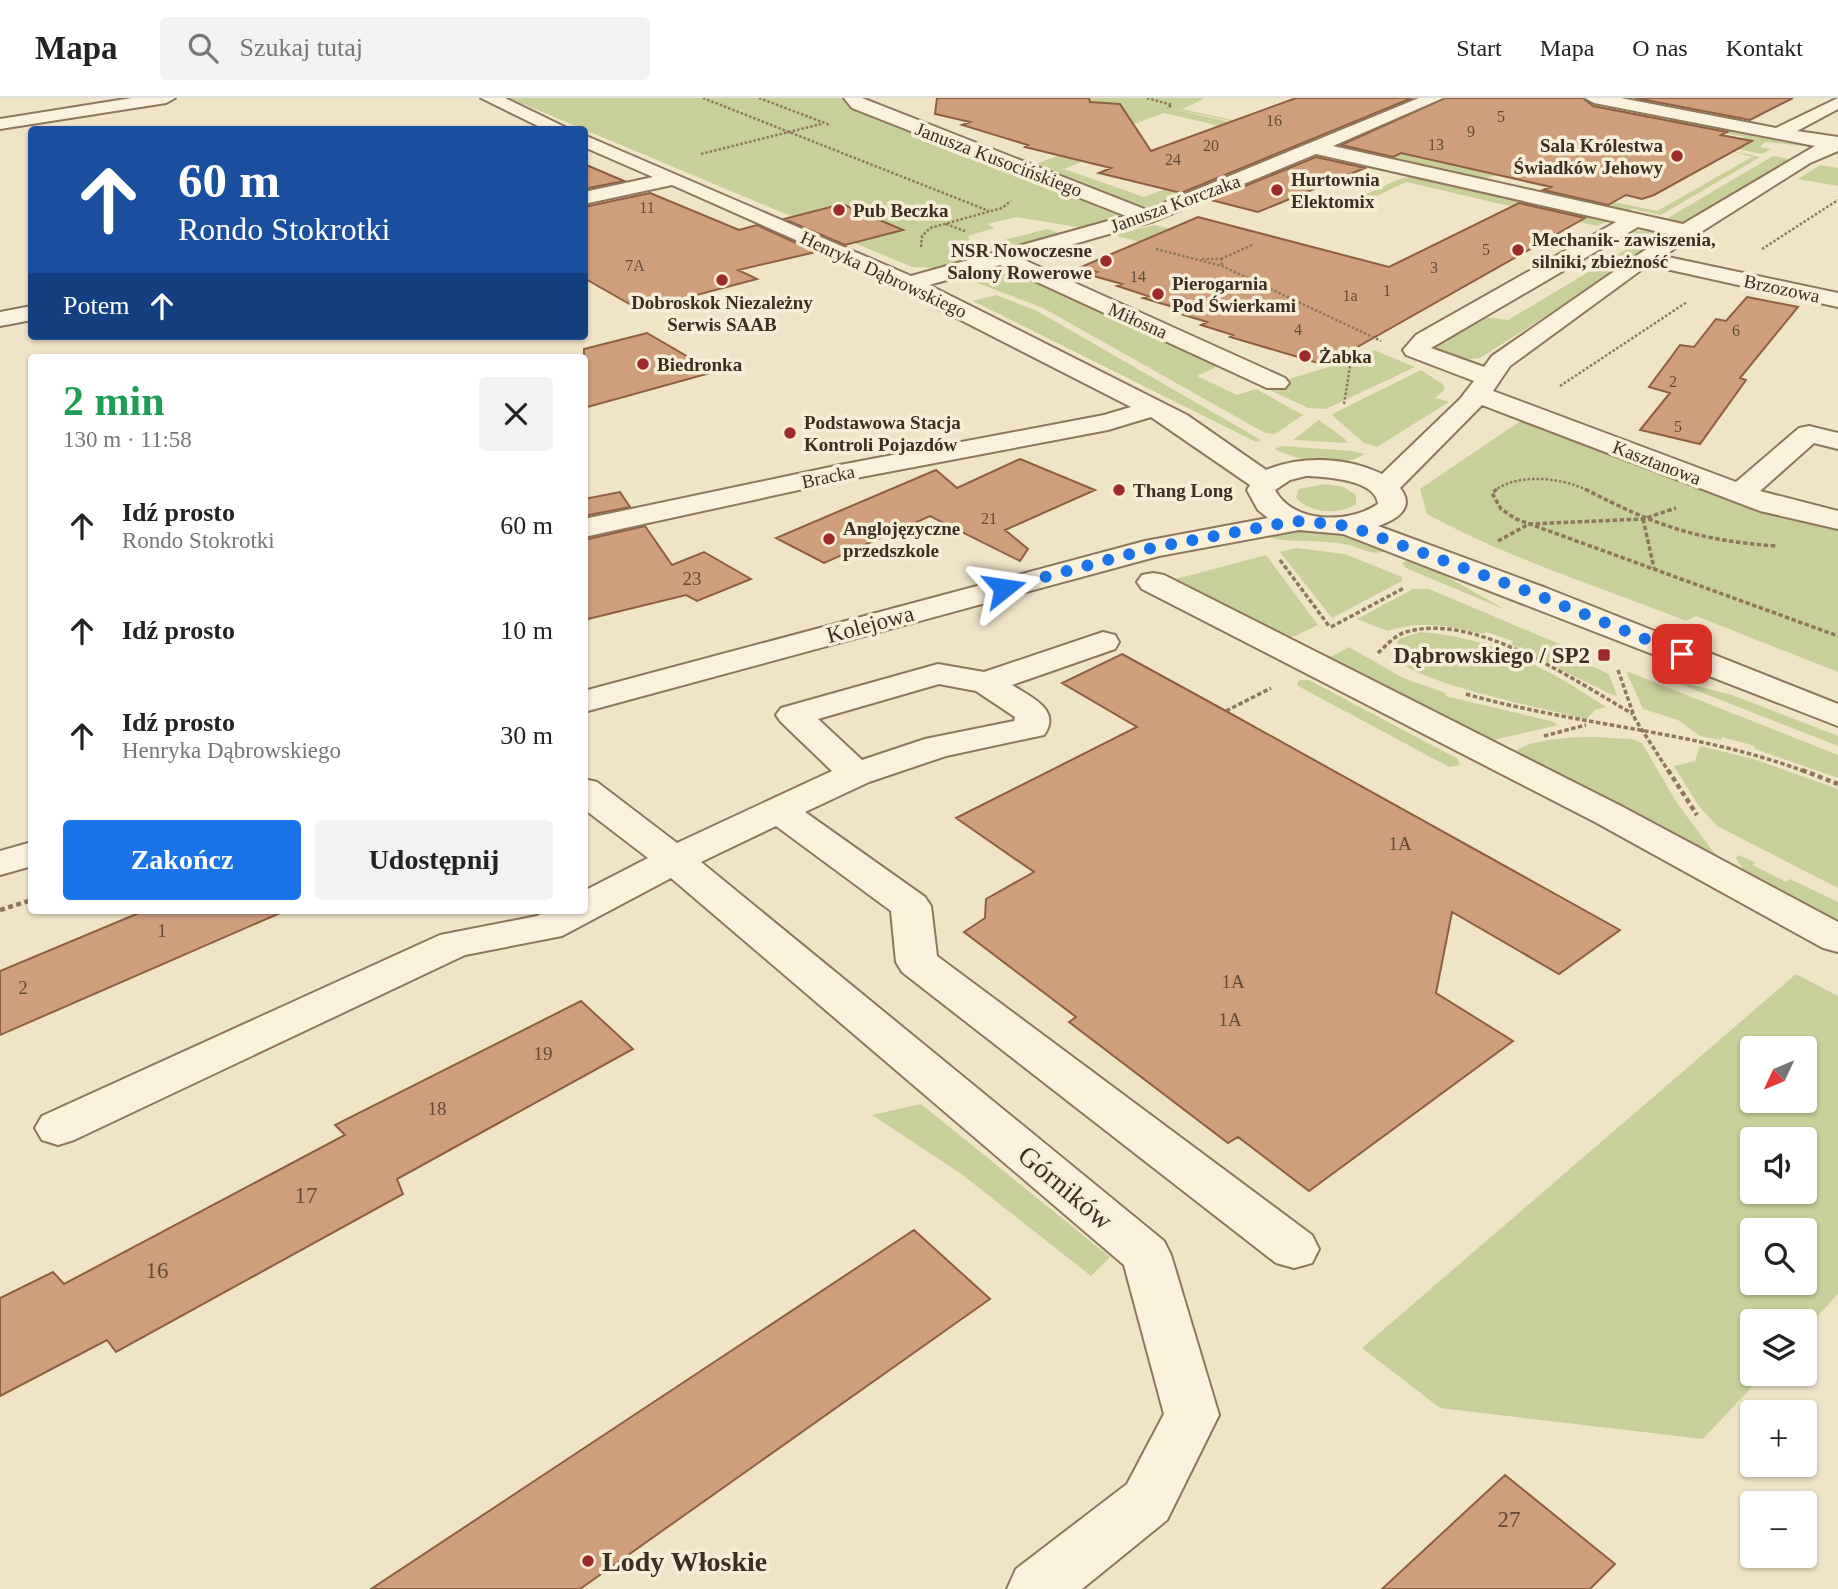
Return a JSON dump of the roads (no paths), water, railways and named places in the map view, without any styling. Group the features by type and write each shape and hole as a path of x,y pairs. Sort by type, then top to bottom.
{"street":[{"path":"0,124 166,98"},
{"path":"490,98 553,126"},
{"name":"Janusza Kusocińskiego","path":"853,98 858,104 1147,217"},
{"name":"Janusza Korczaka","path":"908,284 1147,217 1434,98"},
{"path":"1594,98 1837,144"},
{"path":"1780,134 1838,103"},
{"path":"1667,112 1642,126 1722,139"},
{"name":"Henryka Dąbrowskiego","path":"588,141 908,284 1166,414 1306,468"},
{"path":"1349,526 1384,516 1388,497 1483,386 1501,361 1644,258 1803,159 1837,144"},
{"path":"1315,148 1689,232"},
{"path":"1484,186 1506,177"},
{"path":"588,197 674,179"},
{"path":"1568,206 1588,195"},
{"name":"Kasztanowa","path":"1633,221 1425,340 1415,350 1483,386 1740,494 1770,505 1838,520"},
{"name":"Miłosna","path":"1000,257 1276,383"},
{"name":"Brzozowa","path":"1644,258 1838,300"},
{"path":"0,319 28,314"},
{"name":"Henryka Dąbrowskiego","path":"1166,414 1264,491 1284,515 1301,521"},
{"name":"Bracka","path":"588,527 840,473 1108,422 1166,414"},
{"path":"1341,470 1452,423"},
{"path":"1740,494 1808,434 1838,441"},
{"path":"1306,468 1341,470 1373,480 1434,538 1535,594"},
{"name":"Kolejowa","path":"1156,547 1264,491 1289,471 1306,468"},
{"path":"1301,521 1349,526 1535,594 1838,716"},
{"name":"Kolejowa","path":"588,701 1156,547 1301,521"},
{"path":"1153,582 1608,814 1838,939"},
{"path":"986,683 1103,642"},
{"path":"588,905 674,860 856,774 938,747 1032,729 1032,713 986,683 938,674 793,715 856,774"},
{"name":"Górników","path":"588,793 674,860 1146,1255 1192,1415 1147,1502 1037,1589"},
{"path":"778,810 911,906 917,962 1294,1249"},
{"path":"0,863 28,856"},
{"path":"58,1128 455,944 548,926 571,914"}],"place":[{"name":"Sala Królestwa Świadków Jehowy","path":"1677,156"},
{"name":"Hurtownia Elektomix","path":"1277,190"},
{"name":"Pub Beczka","path":"839,210"},
{"name":"Mechanik- zawiszenia, silniki, zbieżność","path":"1518,250"},
{"name":"NSR Nowoczesne Salony Rowerowe","path":"1106,261"},
{"name":"Dobroskok Niezależny Serwis SAAB","path":"722,280"},
{"name":"Pierogarnia Pod Świerkami","path":"1158,294"},
{"name":"Żabka","path":"1305,356"},
{"name":"Biedronka","path":"643,364"},
{"name":"Podstawowa Stacja Kontroli Pojazdów","path":"790,433"},
{"name":"Thang Long","path":"1119,490"},
{"name":"Anglojęzyczne przedszkole","path":"829,539"},
{"name":"Dąbrowskiego / SP2","path":"1604,655"},
{"name":"Lody Włoskie","path":"588,1561"}]}
